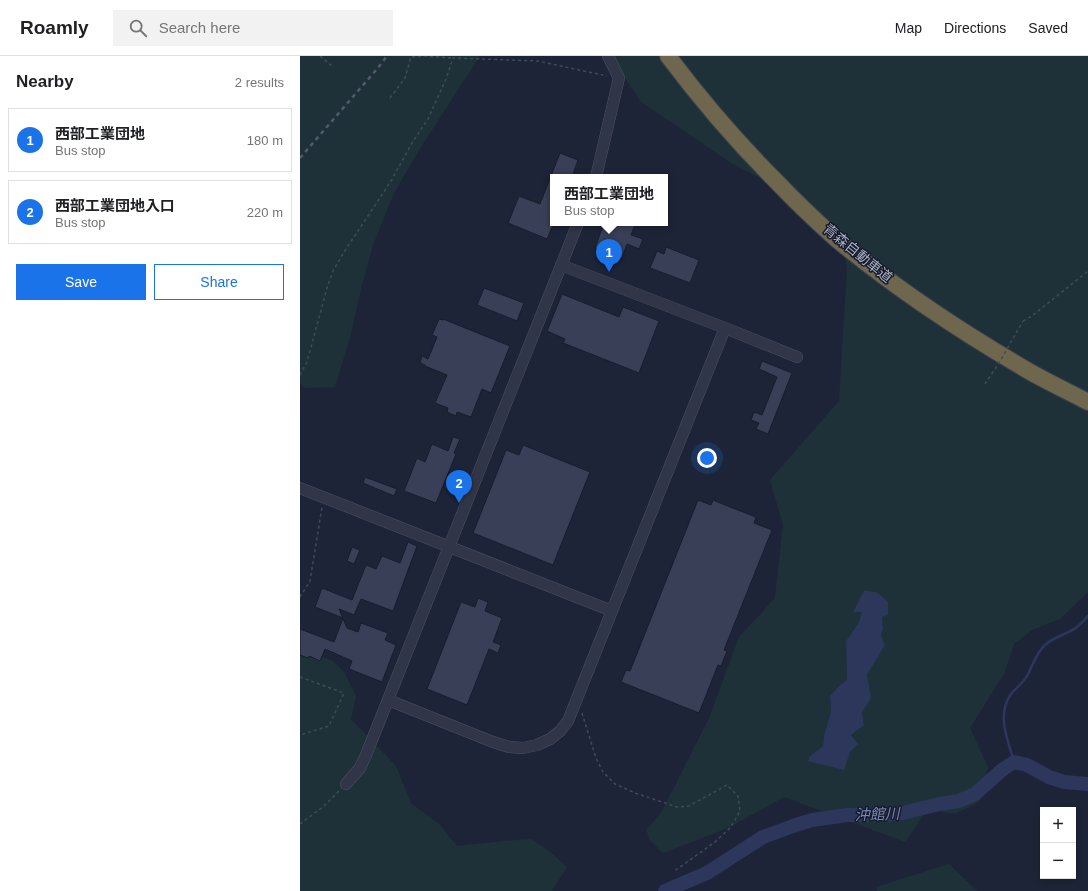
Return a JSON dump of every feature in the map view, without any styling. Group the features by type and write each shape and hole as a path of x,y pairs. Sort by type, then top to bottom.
{"highway":[{"name":"青森自動車道","path":"668,56 689,84 744,149 796,201 835,237 923,304 970,335 1033,373 1088,402"}],"street":[{"path":"597,174 619,78 608,56"},
{"path":"346,784 360,768 577,226"},
{"path":"561,265 797,357"},
{"path":"388,700 509,747 523,748 537,745 550,739 560,731 568,720 577,700 725,328"},
{"path":"300,488 612,611"}],"path":[{"path":"320,56 333,67"},
{"path":"390,98 405,78 411,57 423,56 538,61 619,78"},
{"path":"300,375 307,362 333,271 391,181 412,143 428,119 454,58"},
{"path":"985,384 1023,321 1032,316 1088,271"},
{"path":"300,597 310,581 324,497"},
{"path":"300,677 344,693 329,726 300,735"},
{"path":"577,700 596,758 603,772 615,784 635,793 677,807 689,806 727,785 738,796 740,811 731,827 715,842 673,872"},
{"path":"300,824 324,806 346,784"}],"shaded area":[{"path":"300,56 480,56 421,147 394,193 373,245 350,338 335,387 303,388 300,381"},
{"path":"611,56 1088,56 1088,592 1060,619 1032,630 1014,644 1004,674 970,728 988,767 979,802 955,814 927,810 905,842 784,797 728,828 663,853 650,840 646,830 661,813 709,718 739,637 775,598 783,525 770,480 839,401 847,268 843,241 823,215 770,183 731,163 640,101","holes":["888,602 882,617 883,629 881,635 885,645 867,675 862,711 864,725 851,735 858,744 850,752 810,756 823,746 824,735 831,712 830,696 847,680 846,641 858,624 862,612 854,612"]},
{"path":"300,648 333,661 344,672 356,696 351,719 396,766 411,803 439,824 457,846 531,839 548,850 567,867 552,891 300,891"},
{"path":"949,864 977,891 877,891 876,887"}],"water":[{"path":"864,591 878,593 888,602 888,615 882,617 883,629 881,635 885,645 867,675 871,698 862,712 864,725 851,735 858,744 850,752 844,770 808,761 810,756 823,746 824,735 831,712 830,696 847,680 846,641 858,624 862,612 853,612"}],"building":[{"path":"560,153 578,160 573,174 552,174"},
{"path":"550,178 550,226 553,226 547,239 508,223 519,196 540,204"},
{"path":"603,226 635,226 631,235 643,239 639,249 627,244 622,258 595,248"},
{"path":"666,247 699,260 690,283 650,268 657,251 664,254"},
{"path":"484,288 524,303 517,321 477,305"},
{"path":"562,294 619,317 623,307 659,321 639,373 563,343 565,339 547,331"},
{"path":"439,319 443,319 510,346 491,393 482,389 471,417 457,412 456,416 447,412 448,408 435,403 447,375 420,363 422,356 428,359 437,337 432,335"},
{"path":"762,361 792,373 768,434 756,429 759,423 751,420 754,412 762,415 777,377 759,369"},
{"path":"453,437 460,439 454,453 456,454 436,503 404,491 417,458 425,462 432,444 448,451"},
{"path":"523,445 590,472 553,565 473,533 506,450 519,455"},
{"path":"365,477 397,489 394,496 363,483"},
{"path":"698,500 711,505 713,500 756,517 754,523 772,530 724,650 727,651 721,666 718,665 699,713 621,682 626,670 630,671"},
{"path":"408,542 417,546 393,611 361,599 354,615 339,609 343,618 315,607 322,588 352,600 366,565 376,569 382,556 400,563"},
{"path":"352,547 360,550 354,564 347,561"},
{"path":"478,598 488,602 485,611 502,618 493,642 501,645 498,653 489,649 467,705 427,689 461,602 475,607"},
{"path":"343,618 347,628 358,632 361,623 388,633 385,640 396,645 382,682 349,669 352,661 325,649 320,661 309,656 308,658 300,655 300,629 334,642"}],"waterway":[{"path":"1014,762 1006,736 1004,719 1004,710 1011,694 1025,679 1042,648 1053,639 1070,632 1088,616"},
{"name":"沖館川","path":"665,891 707,873 763,837 812,820 847,815 886,815 903,813 939,804 959,801 975,794 1002,770 1014,762 1027,765 1049,777 1064,782 1088,784"}],"railway":[{"path":"300,158 387,56"}],"place":[{"name":"西部工業団地","path":"609,272"},
{"name":"西部工業団地入口","path":"459,503"}]}
